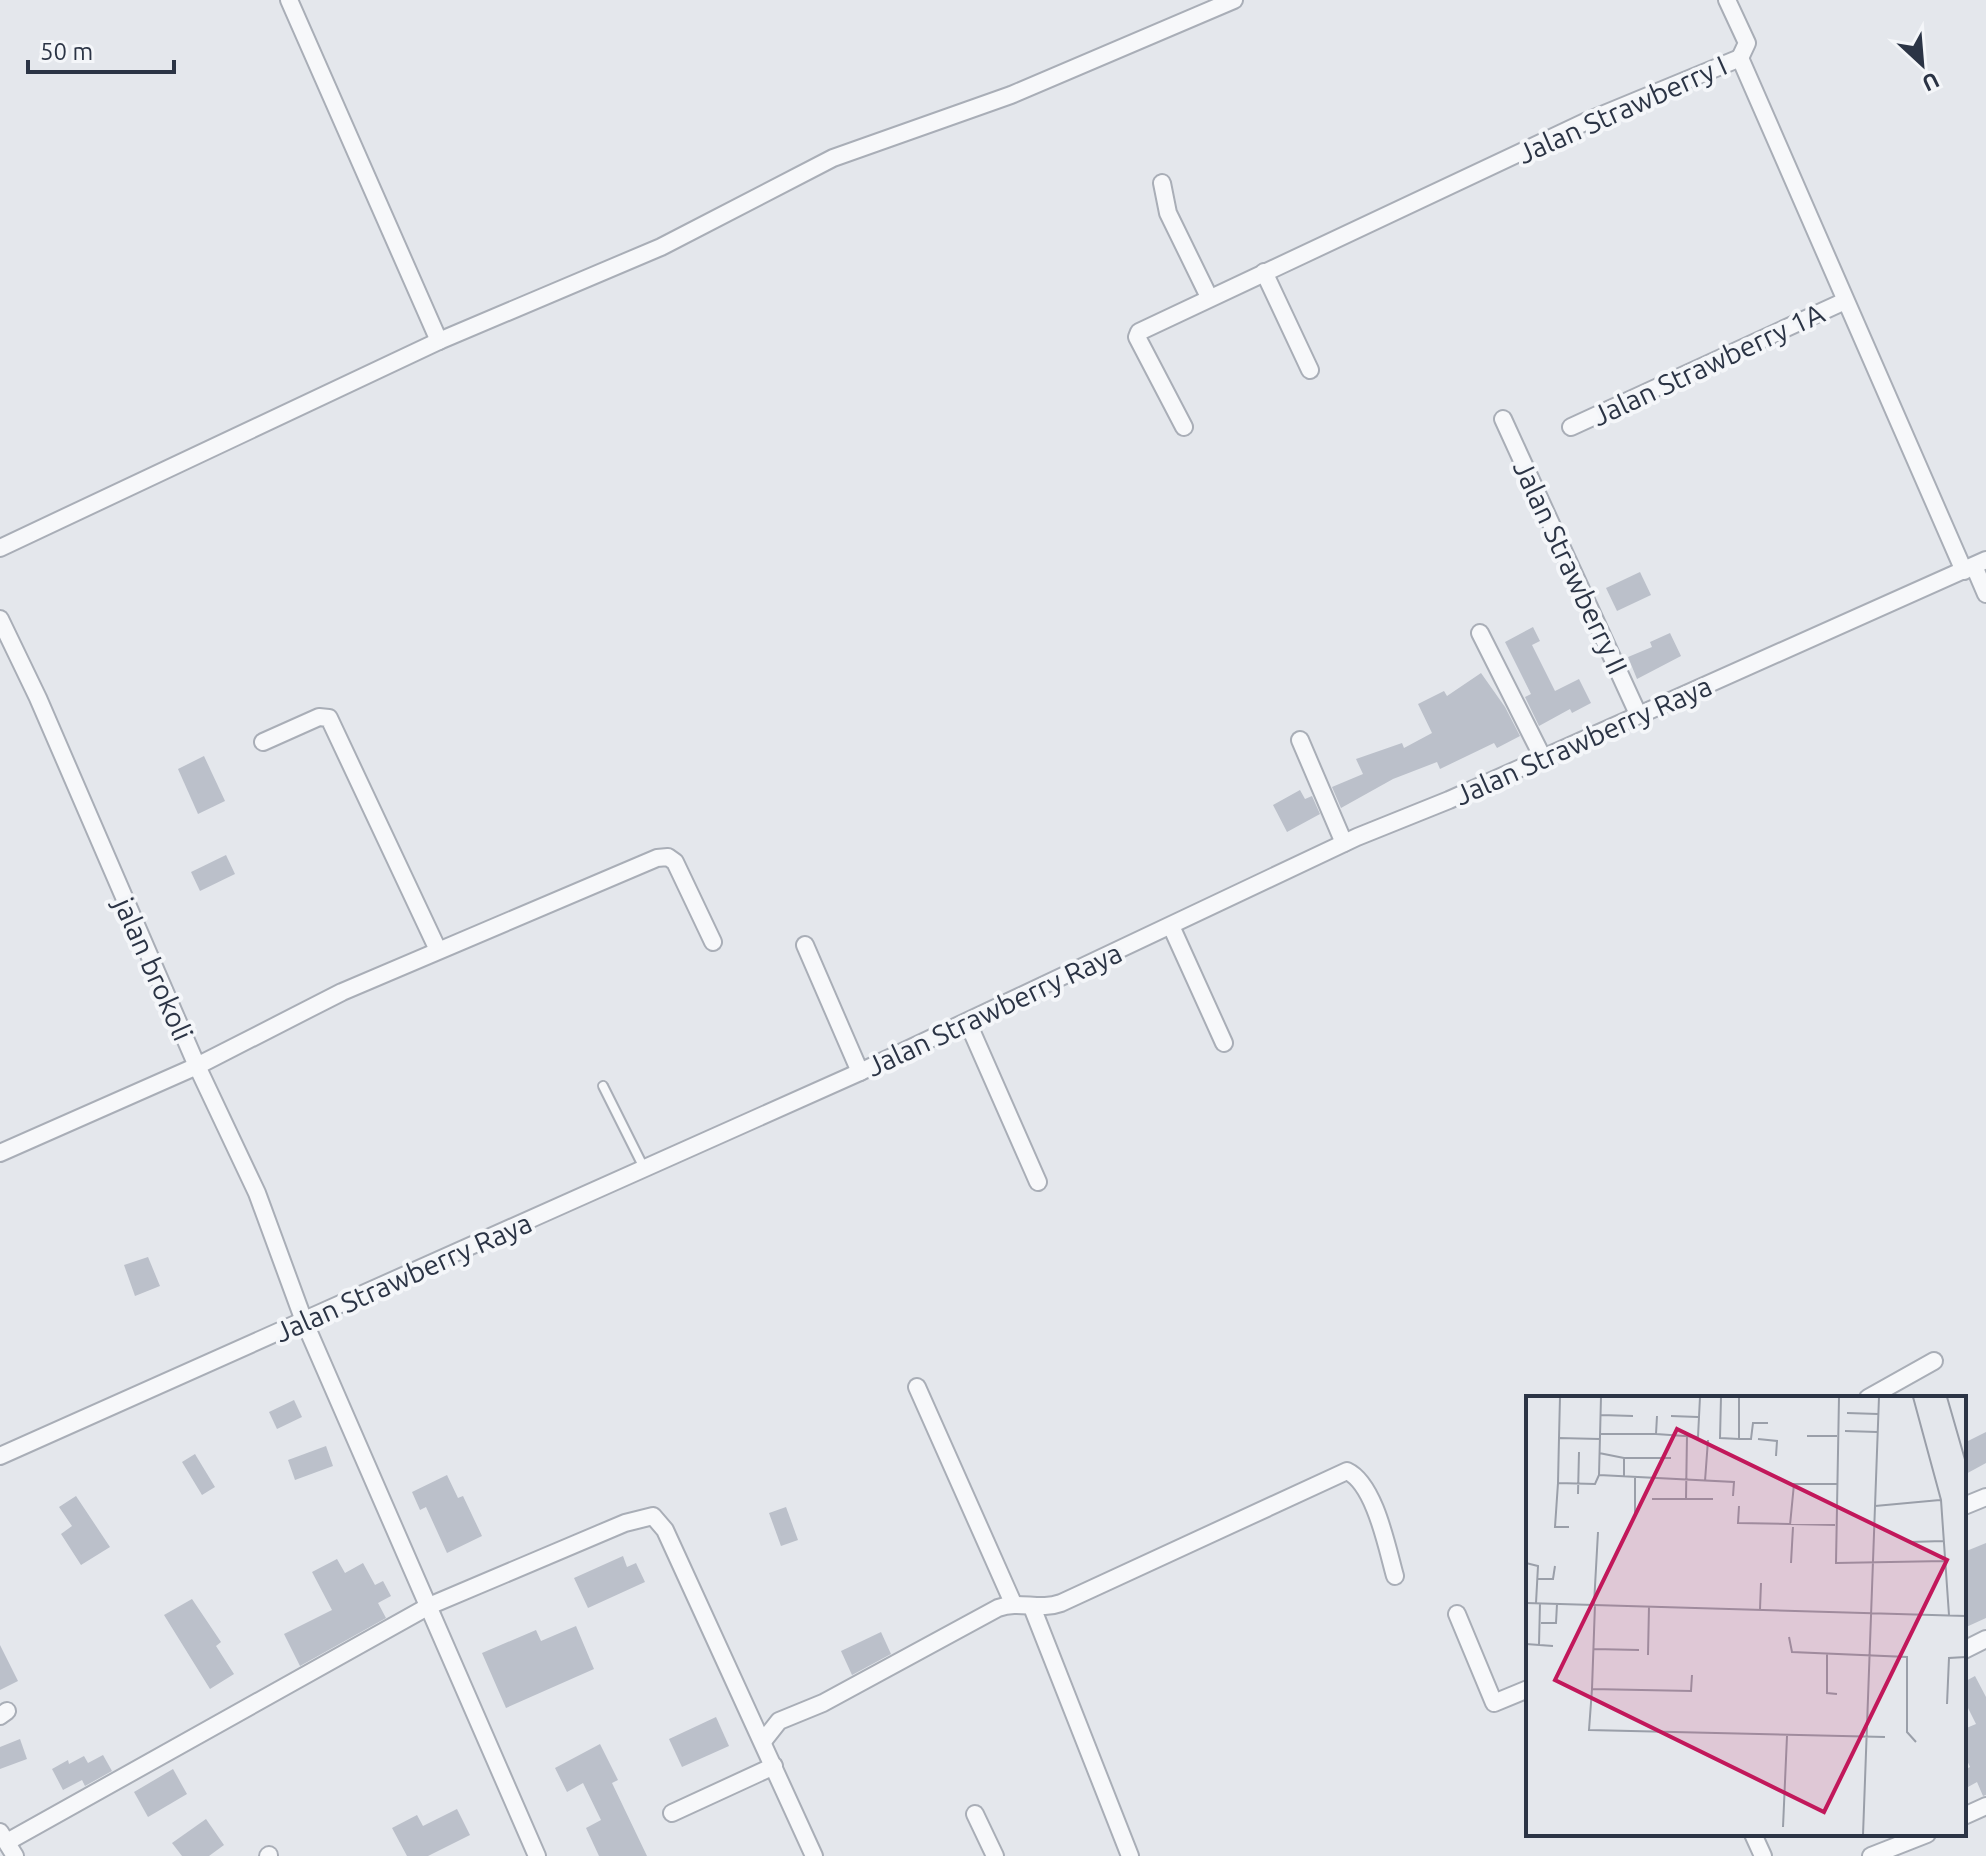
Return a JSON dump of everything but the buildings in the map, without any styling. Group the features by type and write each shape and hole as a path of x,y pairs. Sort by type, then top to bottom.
{"street":[{"path":"289,0 439,341"},
{"path":"0,548 439,341 661,247 833,158 1011,95 1234,0"},
{"path":"1727,0 1747,43 1740,58"},
{"name":"Jalan Strawberry I","path":"1184,427 1137,337 1152,323 1585,122 1740,58 1845,301 1986,594"},
{"path":"1162,183 1168,213 1209,297"},
{"path":"1264,272 1310,370"},
{"name":"Jalan Strawberry 1A","path":"1571,427 1845,301"},
{"name":"Jalan Strawberry II","path":"1503,419 1638,714"},
{"name":"Jalan Strawberry Raya","path":"0,1456 968,1023 1344,843 1975,566"},
{"name":"jalan brokoli","path":"0,619 38,698 197,1066 257,1193 304,1321 537,1856"},
{"path":"1480,633 1543,758"},
{"path":"263,742 319,717 329,718 438,950"},
{"path":"1300,740 1344,843"},
{"path":"0,1153 197,1066 342,992 566,895 668,857 675,862 713,942"},
{"path":"1171,926 1224,1043"},
{"path":"805,945 860,1072"},
{"path":"968,1023 1038,1182"},
{"path":"1872,1396 1934,1361"},
{"path":"917,1387 1013,1603"},
{"path":"764,1740 779,1721 823,1703 1013,1603 1032,1607 1061,1603 1347,1471 1361,1480 1371,1501 1395,1576"},
{"path":"1966,1505 1986,1497"},
{"path":"7,1843 429,1606 625,1523 653,1516 665,1530 764,1740 814,1856"},
{"path":"1032,1607 1130,1856"},
{"path":"1457,1614 1494,1703 1526,1690"},
{"path":"1966,1649 1986,1639"},
{"path":"672,1813 774,1766"},
{"path":"1966,1815 1986,1806"},
{"path":"975,1814 995,1856"},
{"path":"1754,1836 1763,1856"},
{"path":"1871,1856 1906,1839"}],"lane":[{"path":"603,1086 644,1169"}]}
